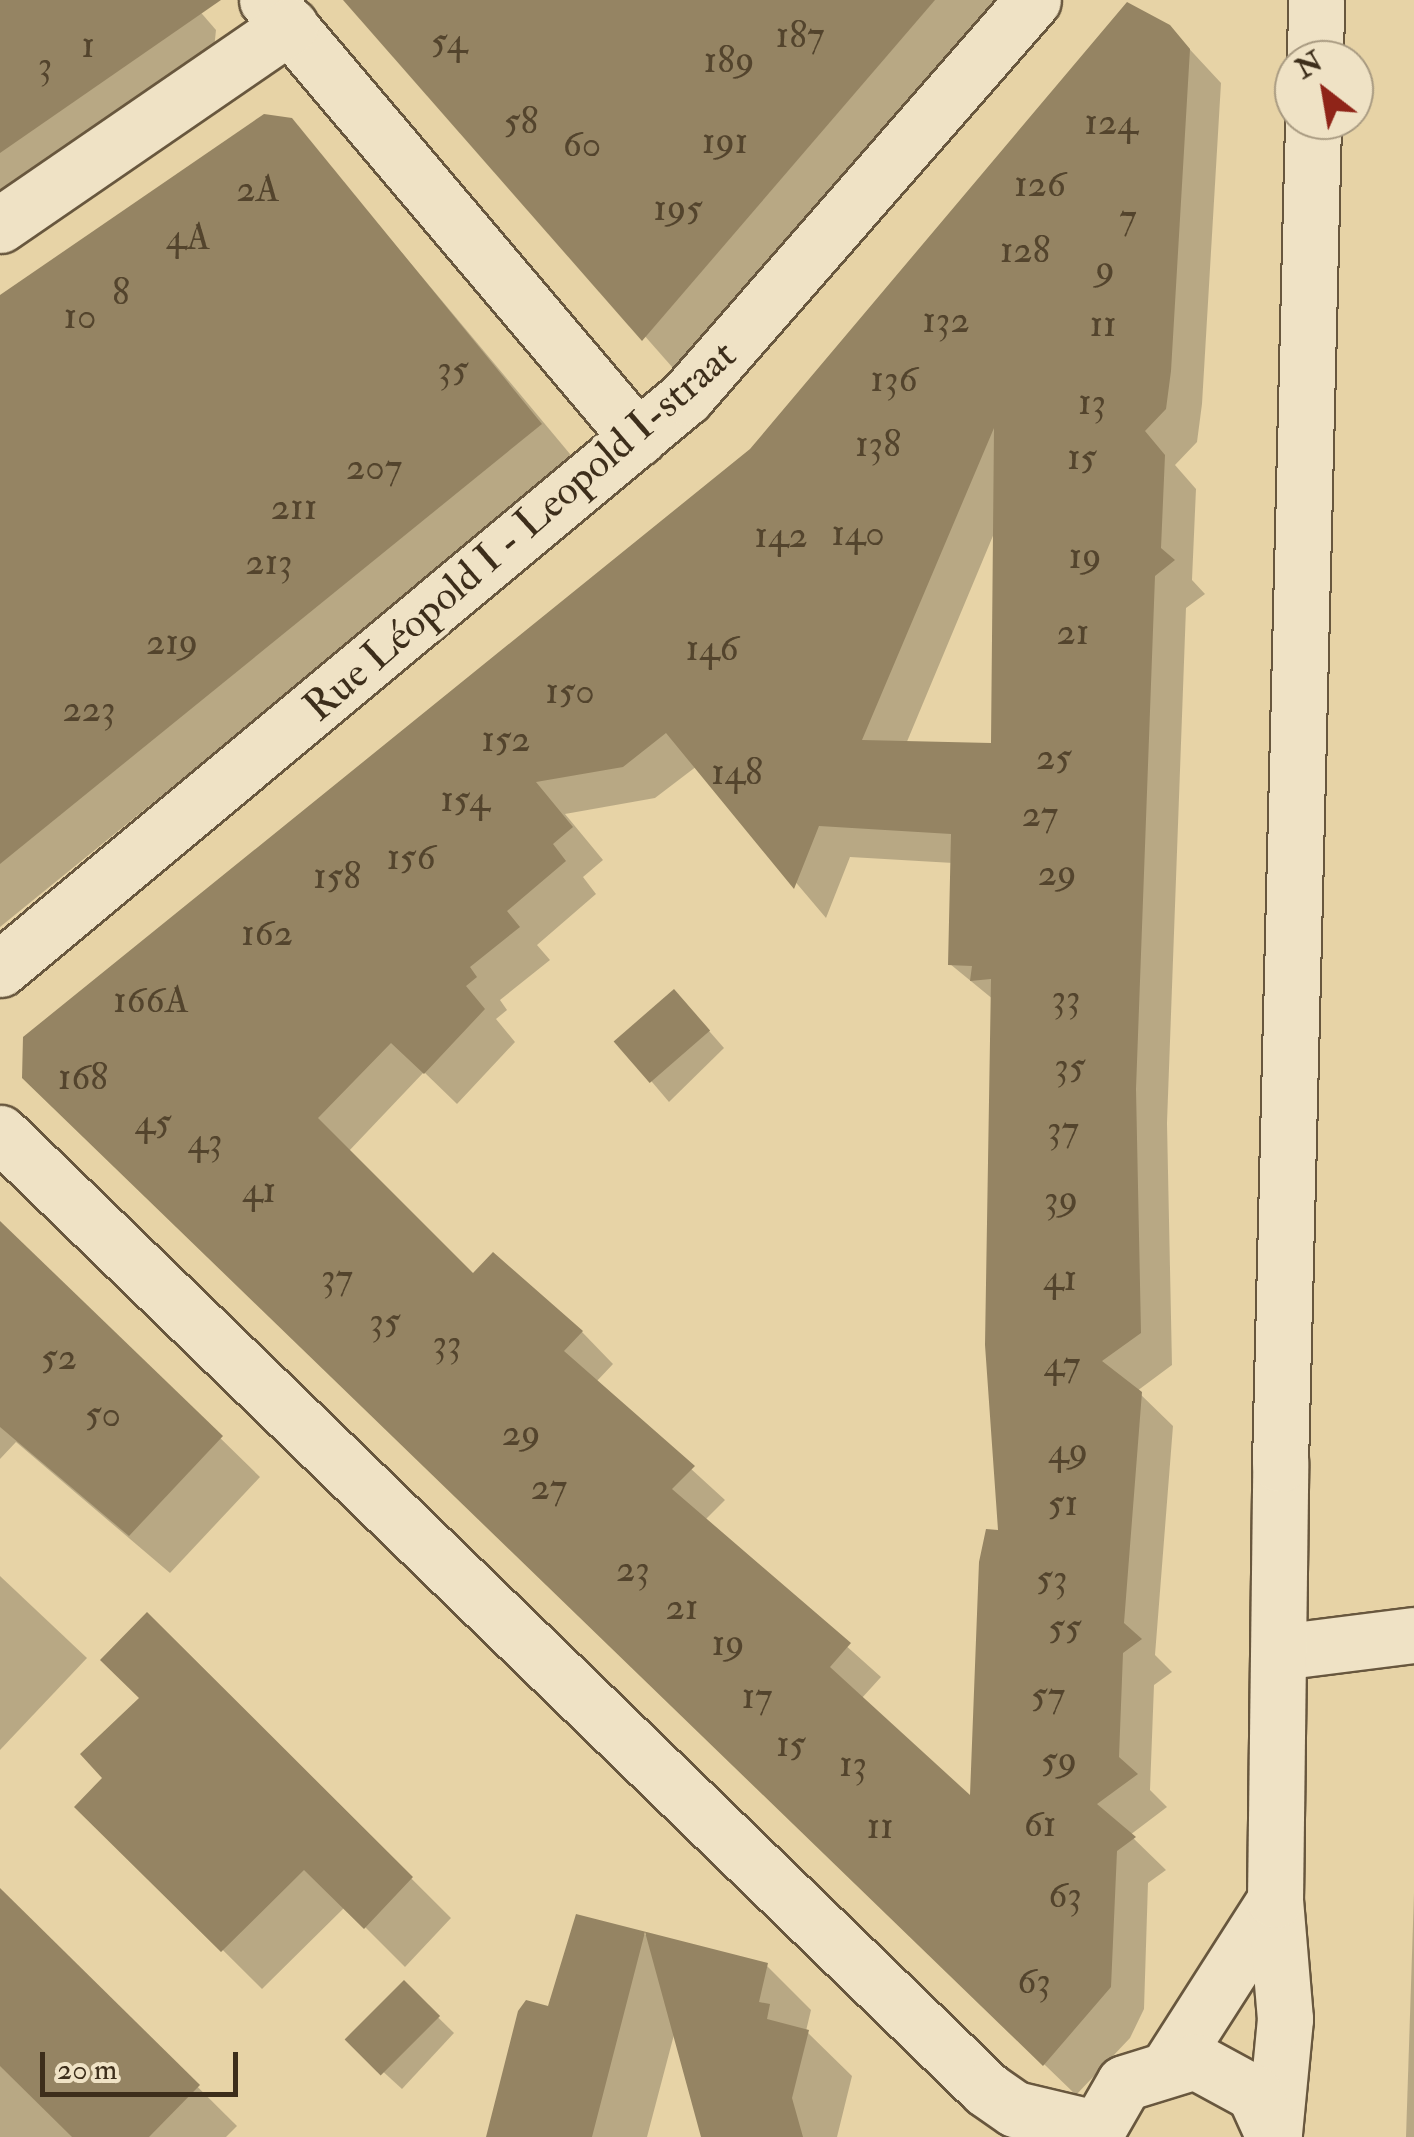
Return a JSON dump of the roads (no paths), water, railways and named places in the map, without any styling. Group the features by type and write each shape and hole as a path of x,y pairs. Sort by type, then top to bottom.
{"street":[{"name":"Rue Léopold I - Leopold I-straat","path":"0,969 638,438 726,359 1033,0"},
{"path":"1315,40 1316,0"},
{"path":"0,225 278,13 638,438"},
{"path":"1274,2135 1285,2019 1275,1900 1313,140"},
{"path":"0,1133 986,2089 1014,2109 1094,2133 1124,2083 1172,2062 1275,1900"},
{"path":"1279,1652 1414,1635"},
{"path":"1172,2062 1237,2077 1274,2135"}]}
